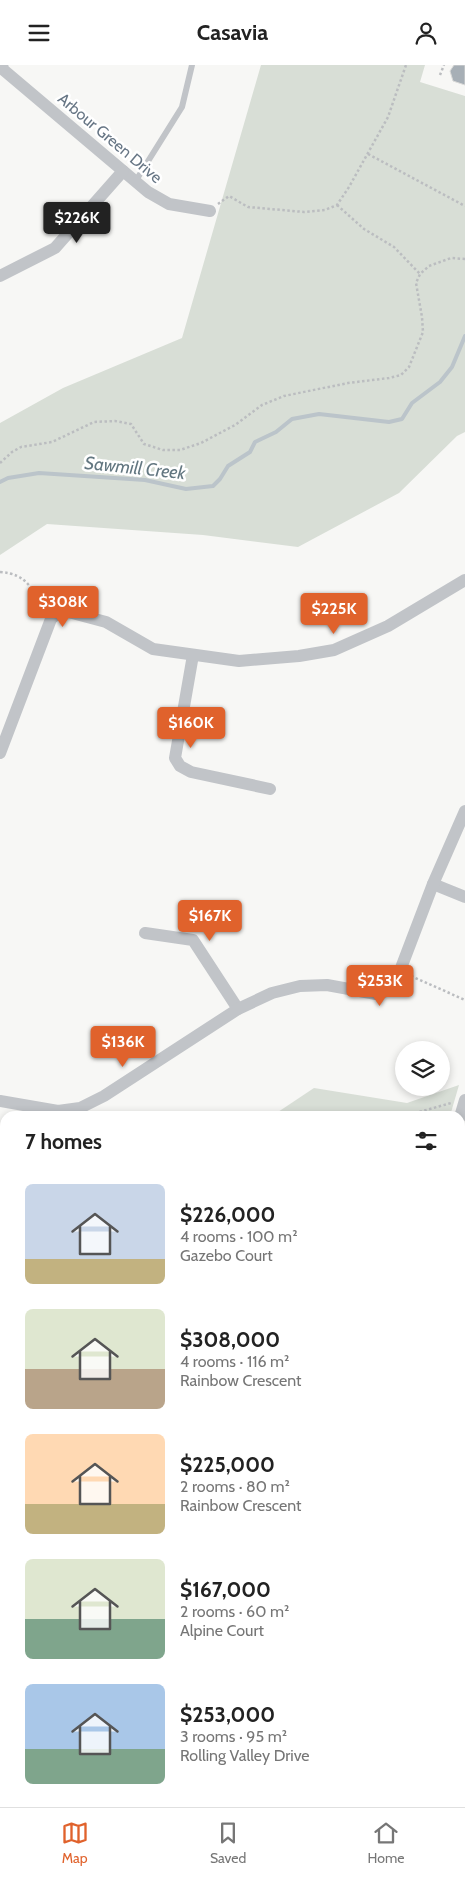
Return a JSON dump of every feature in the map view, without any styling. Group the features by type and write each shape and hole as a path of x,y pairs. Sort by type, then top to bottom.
{"street":[{"name":"Arbour Green Drive","path":"0,66 148,192 169,204 210,211"},
{"path":"0,276 55,249 123,171"},
{"path":"0,753 52,619 61,610 106,622 153,649 239,661 290,657 334,650 388,626 465,580"},
{"path":"193,655 175,758 180,766 191,772 270,789"},
{"path":"0,1101 58,1111 80,1108 104,1097 238,1009 272,993 300,986 327,985 376,994 393,989 433,884 465,811"},
{"path":"433,884 465,897"},
{"path":"145,933 193,940 238,1009"}],"lane":[{"path":"135,182 182,107 192,65"},
{"path":"465,1610 465,1626"}],"path":[{"path":"210,211 229,196 248,207 304,212 325,210 337,205 388,117 406,65"},
{"path":"440,75 444,65"},
{"path":"368,154 465,206"},
{"path":"337,205 364,229 394,247 420,275"},
{"path":"0,463 21,447 52,442 94,422 115,421 131,424 144,444 163,451 180,450 201,443 235,425 262,405 284,396 348,383 389,379 400,375 409,367 423,332 416,283 420,275 429,266 451,258 465,259"},
{"path":"0,572 14,573 23,577 52,619"},
{"path":"400,971 465,1001"},
{"path":"424,1111 461,1101"}],"shaded area":[{"path":"261,65 425,65 420,82 465,96 465,432 457,436 399,493 298,547 203,535 47,524 0,555 0,423 63,388 182,338"},
{"path":"459,1085 451,1111 280,1111 314,1088 407,1103 427,1096 450,1096 450,1088"}],"building":[{"path":"454,65 465,65 465,85 453,81 450,71"}],"waterway":[{"name":"Sawmill Creek","path":"0,482 8,478 39,473 145,480 186,489 213,486 228,466 250,452 255,442 276,432 292,419 319,414 389,422 402,419 412,403 440,382 452,367 465,336"}]}
